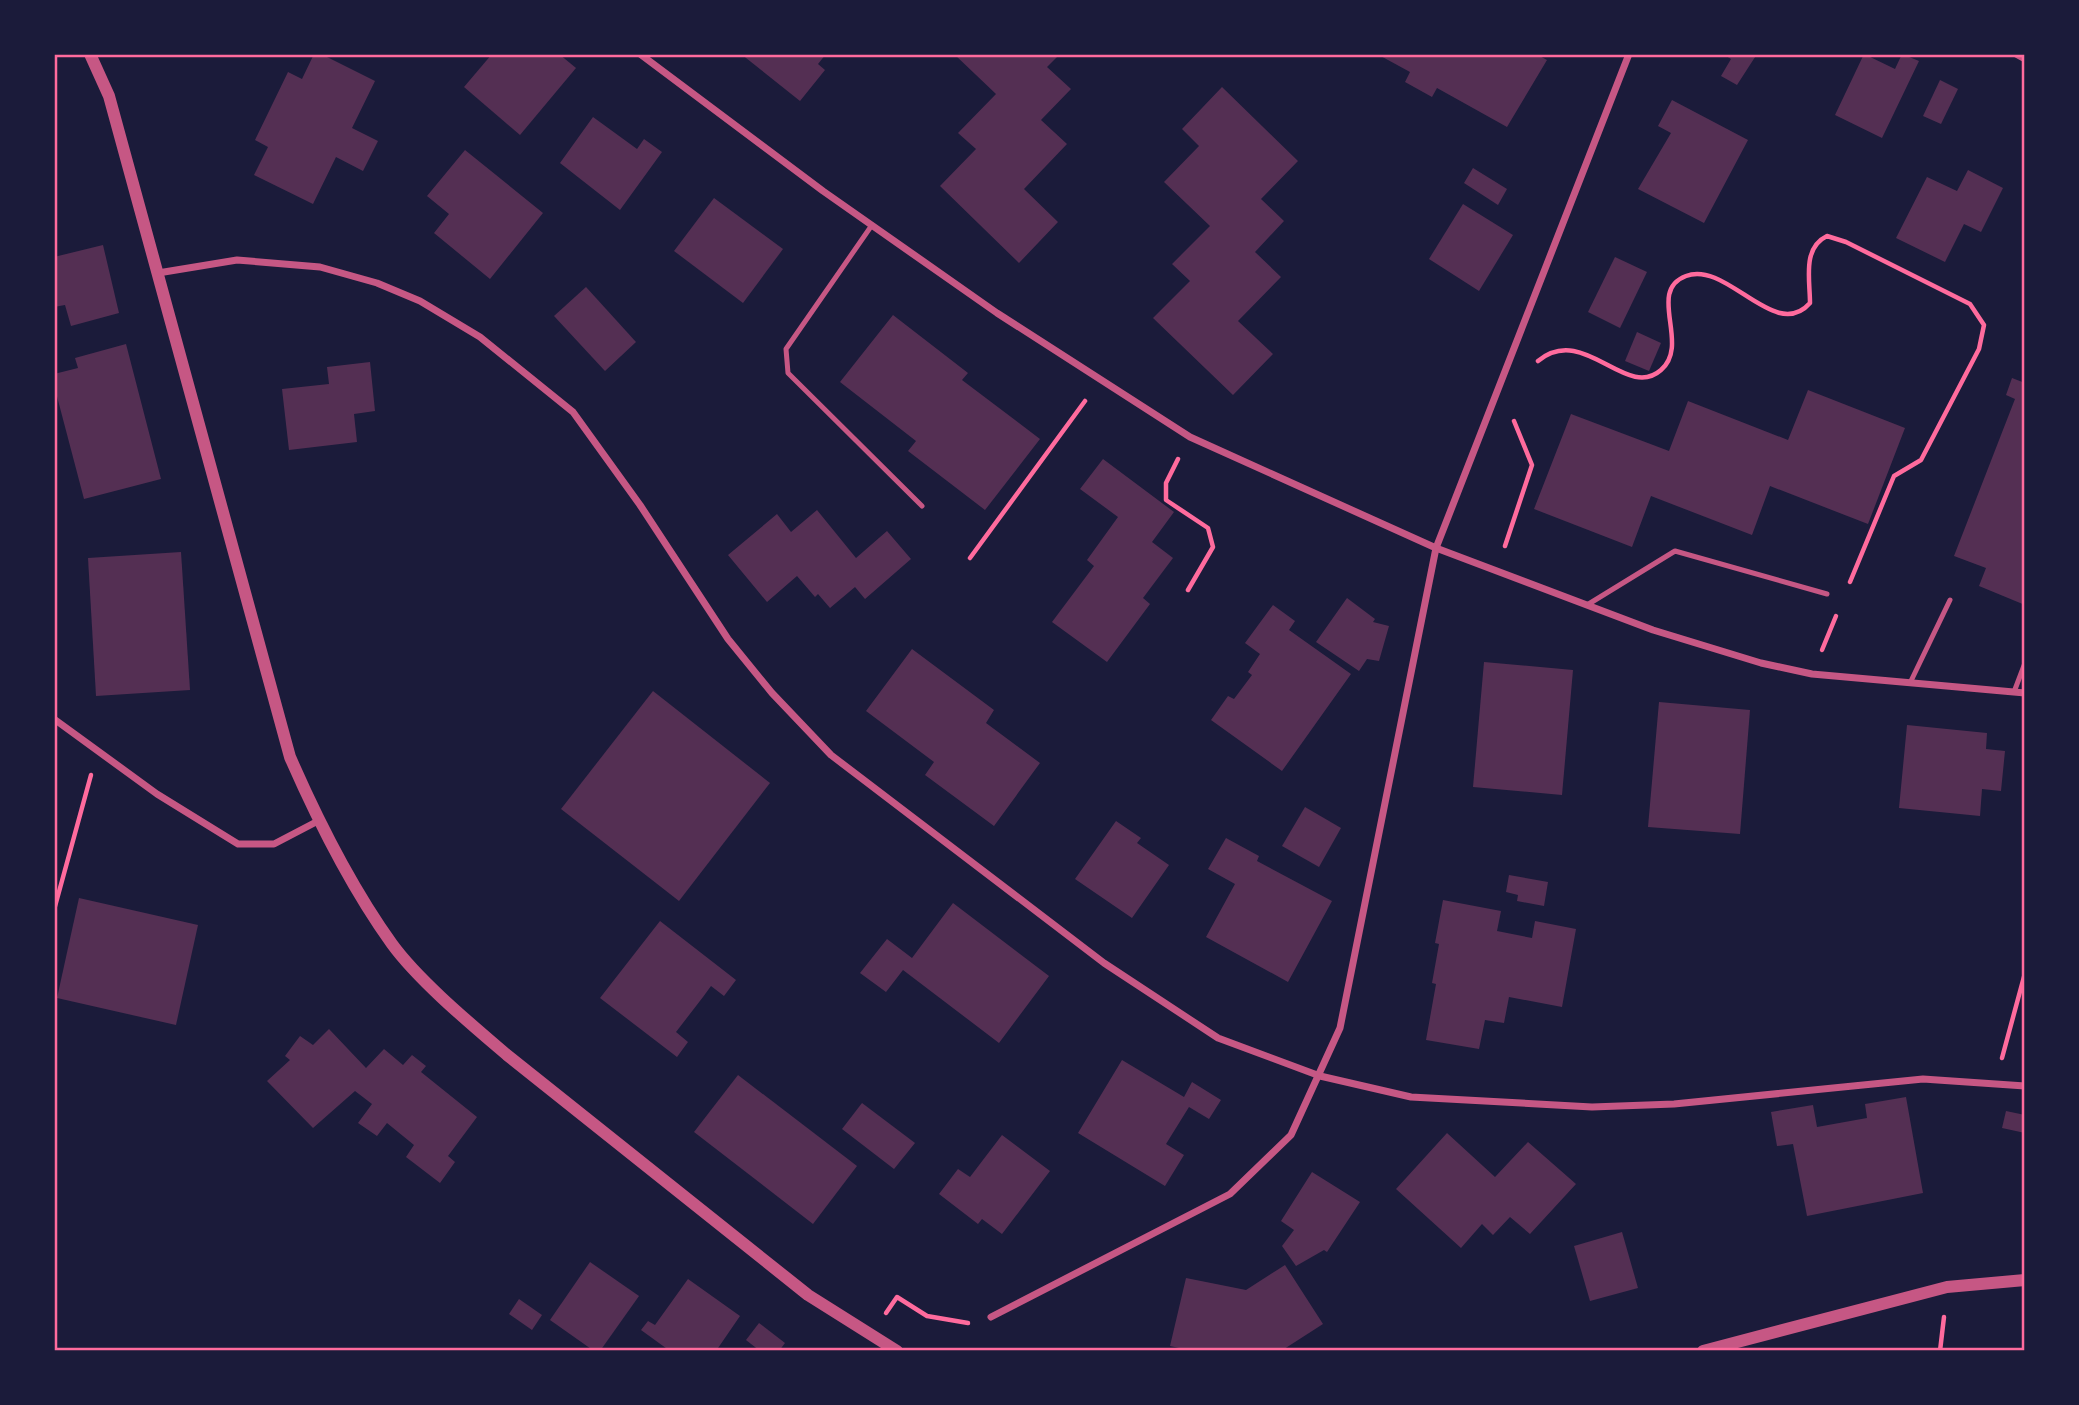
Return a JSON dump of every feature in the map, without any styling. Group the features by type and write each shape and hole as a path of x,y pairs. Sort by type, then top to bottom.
{"street":[{"path":"90,54 109,96 290,757 318,821 393,945 467,1020 808,1295 897,1351"},
{"path":"639,54 872,225 1099,381 1190,437 1436,548 1689,641 1761,663 1812,674 2025,693"},
{"path":"990,1317 1230,1194 1291,1135 1340,1028 1436,548 1629,54"},
{"path":"2016,54 2025,59"},
{"path":"158,273 237,260 320,267 377,283 420,301 480,337 573,412 640,505 728,639 772,693 831,755 1104,963 1218,1038 1320,1076 1411,1097 1592,1107 1674,1104 1923,1079 2025,1086"},
{"path":"54,719 157,794 238,844 274,844 318,821"},
{"path":"1703,1351 1947,1287 2025,1280"}],"lane":[{"path":"872,225 786,349 788,373 922,506"},
{"path":"1587,605 1675,551 1827,594"},
{"path":"1910,683 1950,600"},
{"path":"2014,692 2025,663"}],"path":[{"path":"1536,363 1562,348 1579,351 1639,378 1659,372 1671,358 1674,338 1668,313 1669,294 1676,282 1686,275 1698,274 1715,279 1785,316 1801,314 1810,303 1810,255 1816,241 1827,236 1846,242 1970,304 1984,325 1979,349 1921,460 1894,476 1848,587"},
{"path":"970,558 1099,381"},
{"path":"1497,571 1532,465 1528,449 1514,427 1514,417"},
{"path":"1188,590 1213,547 1208,528 1166,500 1166,483 1190,437"},
{"path":"1812,674 1838,612"},
{"path":"54,911 98,751"},
{"path":"1996,1083 2025,973"},
{"path":"871,1336 897,1297 928,1316 980,1325 990,1317"}],"building":[{"path":"314,54 321,54 375,81 352,128 378,141 363,171 336,157 313,204 254,175 268,147 255,140 288,72 302,79"},
{"path":"492,54 559,54 576,68 520,135 464,87"},
{"path":"741,54 826,54 818,64 825,70 800,101"},
{"path":"954,54 1060,54 1047,67 1071,89 1041,120 1067,144 1024,189 1058,222 1019,263 940,186 976,149 958,133 996,94"},
{"path":"1377,54 1536,54 1547,60 1507,127 1437,88 1432,97 1405,82 1410,72"},
{"path":"1723,54 1757,54 1737,85 1721,76 1731,59"},
{"path":"1864,54 1895,69 1902,54 1919,61 1882,138 1835,115"},
{"path":"1940,80 1958,89 1941,124 1923,116"},
{"path":"1222,87 1298,161 1261,199 1284,221 1255,252 1281,277 1238,321 1273,354 1233,395 1153,318 1190,281 1172,264 1210,226 1164,182 1199,146 1182,129"},
{"path":"1672,100 1748,140 1704,223 1638,189 1671,133 1658,126"},
{"path":"593,117 637,149 644,139 662,152 620,210 560,163"},
{"path":"465,150 543,213 490,279 434,233 449,214 427,196"},
{"path":"1473,168 1507,189 1498,205 1464,183"},
{"path":"1968,170 2003,188 1981,232 1964,224 1945,262 1896,238 1927,177 1957,191"},
{"path":"714,198 783,249 743,303 674,251"},
{"path":"1463,204 1513,235 1479,291 1429,259"},
{"path":"103,245 119,313 71,326 65,305 54,307 54,257"},
{"path":"1615,257 1647,272 1620,328 1588,312"},
{"path":"586,287 636,342 605,371 554,316"},
{"path":"893,315 968,373 962,380 1040,439 985,510 908,451 916,441 840,382"},
{"path":"1637,332 1661,343 1649,371 1625,361"},
{"path":"126,344 161,479 84,499 54,385 54,374 78,368 75,358"},
{"path":"370,362 375,411 354,414 357,442 289,450 282,389 329,384 327,367"},
{"path":"2012,378 2025,383 2025,605 1979,586 1986,568 1954,556 2015,399 2006,395"},
{"path":"1808,390 1905,428 1868,524 1770,486 1752,535 1651,496 1632,547 1534,509 1571,414 1669,451 1688,401 1788,440"},
{"path":"1103,459 1174,512 1152,542 1173,558 1143,598 1150,604 1107,662 1052,622 1094,566 1087,560 1118,517 1080,489"},
{"path":"817,510 856,558 887,531 911,559 865,599 855,587 830,608 818,594 815,597 797,576 767,602 728,555 777,514 791,532"},
{"path":"181,552 190,690 96,696 88,558"},
{"path":"1347,598 1375,619 1373,622 1389,626 1379,661 1367,659 1359,671 1316,642"},
{"path":"1273,605 1295,621 1289,630 1351,674 1282,771 1211,720 1228,696 1234,699 1252,675 1248,672 1260,654 1245,643"},
{"path":"912,649 994,710 986,723 1040,763 994,826 925,775 934,762 866,711"},
{"path":"1484,662 1573,670 1562,795 1473,787"},
{"path":"653,691 770,783 679,901 561,809"},
{"path":"1659,702 1750,710 1740,834 1648,827"},
{"path":"1907,725 1987,733 1986,749 2005,751 2001,791 1982,789 1980,816 1899,808"},
{"path":"1305,807 1341,828 1319,867 1282,846"},
{"path":"1116,821 1141,838 1137,843 1169,865 1132,918 1075,879"},
{"path":"1226,838 1259,856 1257,861 1332,901 1288,982 1206,937 1235,884 1208,869"},
{"path":"1509,875 1548,882 1544,906 1517,901 1518,895 1506,892"},
{"path":"79,898 198,925 176,1025 57,998"},
{"path":"1443,900 1501,911 1497,931 1532,938 1535,921 1576,929 1562,1007 1509,997 1504,1023 1485,1020 1479,1049 1426,1040 1436,984 1432,983 1439,944 1435,943"},
{"path":"953,903 1049,976 999,1043 903,970 886,992 860,973 887,939 912,958"},
{"path":"660,921 736,980 724,996 711,986 676,1032 688,1042 677,1057 600,998"},
{"path":"329,1029 366,1068 384,1049 403,1065 412,1055 426,1066 421,1072 477,1117 448,1156 455,1162 440,1183 406,1157 414,1145 387,1123 377,1136 358,1123 372,1104 355,1091 313,1128 267,1081 290,1060 285,1056 300,1036 313,1045"},
{"path":"1122,1060 1184,1097 1192,1082 1221,1100 1209,1119 1189,1107 1166,1144 1184,1155 1165,1186 1078,1133"},
{"path":"738,1075 857,1166 813,1224 694,1132"},
{"path":"1906,1097 1923,1193 1807,1216 1793,1144 1777,1146 1771,1112 1813,1105 1817,1127 1867,1118 1865,1104"},
{"path":"862,1103 915,1143 894,1169 842,1129"},
{"path":"2006,1111 2025,1115 2025,1133 2002,1128"},
{"path":"1447,1133 1495,1177 1528,1142 1576,1184 1530,1234 1510,1217 1493,1235 1482,1224 1461,1248 1396,1189"},
{"path":"1002,1135 1050,1171 1002,1234 982,1219 978,1224 939,1194 958,1169 970,1177"},
{"path":"1312,1172 1360,1202 1327,1252 1324,1250 1296,1266 1282,1246 1294,1230 1281,1221"},
{"path":"1622,1232 1638,1288 1590,1301 1574,1246"},
{"path":"590,1262 639,1296 600,1351 594,1351 550,1320"},
{"path":"1285,1265 1323,1324 1281,1351 1193,1351 1170,1346 1186,1278 1246,1290"},
{"path":"688,1279 740,1316 716,1351 670,1351 641,1330 648,1321 655,1325"},
{"path":"519,1299 542,1315 532,1330 509,1314"},
{"path":"759,1323 785,1343 779,1351 760,1351 746,1340"}]}
